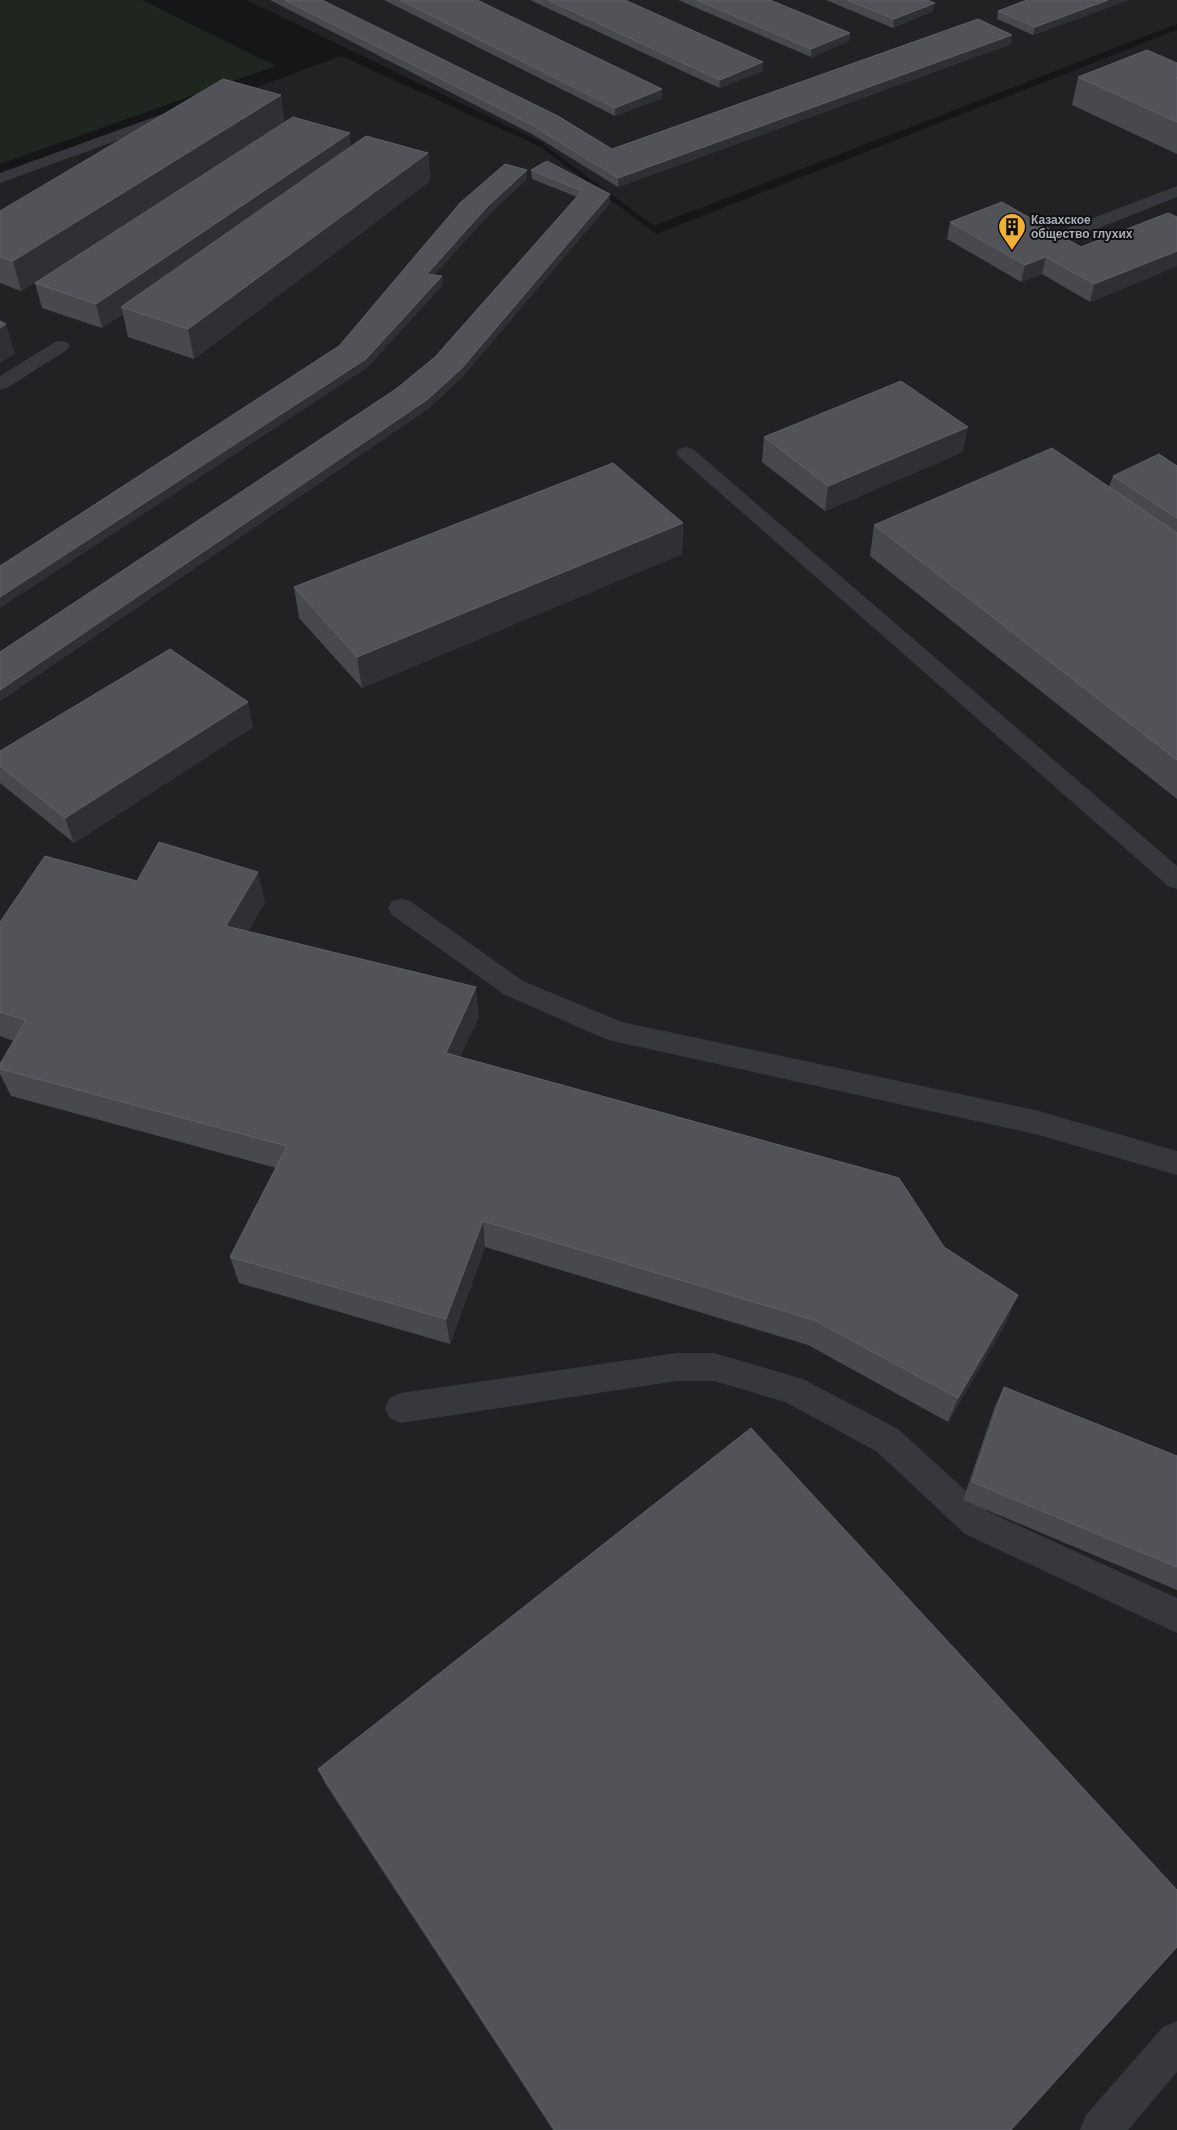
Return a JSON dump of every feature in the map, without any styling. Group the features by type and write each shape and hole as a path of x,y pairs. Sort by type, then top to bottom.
{"lane":[{"path":"0,178 195,107"},
{"path":"1073,232 1177,191"},
{"path":"0,384 61,346"},
{"path":"686,453 1177,880"},
{"path":"401,908 514,988 618,1032 1035,1122 1177,1163"},
{"path":"401,1408 677,1367 714,1367 792,1389 887,1440 977,1523 1177,1616"},
{"path":"1101,2130 1177,2041"}],"shaded area":[{"path":"0,0 142,0 276,66 0,164"},
{"path":"246,0 1177,0 1177,24 654,226 539,141"},
{"path":"1177,30 1177,2130 0,2130 0,182 341,56 541,147 656,234"}],"building":[{"path":"285,0 322,0 558,116 612,149 978,19 1012,35 618,178 532,125"},
{"path":"400,0 477,0 662,89 615,108"},
{"path":"548,0 625,0 763,62 720,80"},
{"path":"697,0 770,0 850,33 811,49"},
{"path":"847,0 927,0 935,3 894,19"},
{"path":"1027,0 1108,0 1035,27 998,11"},
{"path":"1147,50 1177,63 1177,122 1078,77"},
{"path":"223,79 281,95 13,261 0,257 0,211"},
{"path":"293,117 350,133 96,304 35,283"},
{"path":"366,136 428,153 188,329 121,307"},
{"path":"547,161 610,194 462,368 428,399 0,690 0,652 396,389 435,357 582,191 531,170"},
{"path":"505,164 527,170 487,207 427,274 442,276 366,359 0,597 0,566 339,346 460,203"},
{"path":"1002,202 1081,247 1168,213 1177,217 1177,251 1094,284 1046,257 1025,265 950,222"},
{"path":"0,321 6,324 0,328"},
{"path":"901,381 968,427 828,486 764,437"},
{"path":"1052,448 1177,533 1177,760 874,525"},
{"path":"1159,454 1177,466 1177,518 1113,476"},
{"path":"613,463 683,523 357,657 294,587"},
{"path":"170,649 248,702 65,818 0,766 0,751"},
{"path":"159,842 258,872 226,926 476,987 446,1053 899,1178 944,1247 1018,1295 958,1398 814,1320 483,1221 446,1319 230,1257 287,1146 0,1069 0,1064 26,1020 0,1012 0,922 45,856 137,881"},
{"path":"1004,1387 1177,1456 1177,1567 972,1482"},
{"path":"751,1428 1177,1890 1177,1947 1011,2130 555,2130 318,1769"}],"place":[{"name":"Казахское общество глухих","path":"1012,251"}]}
